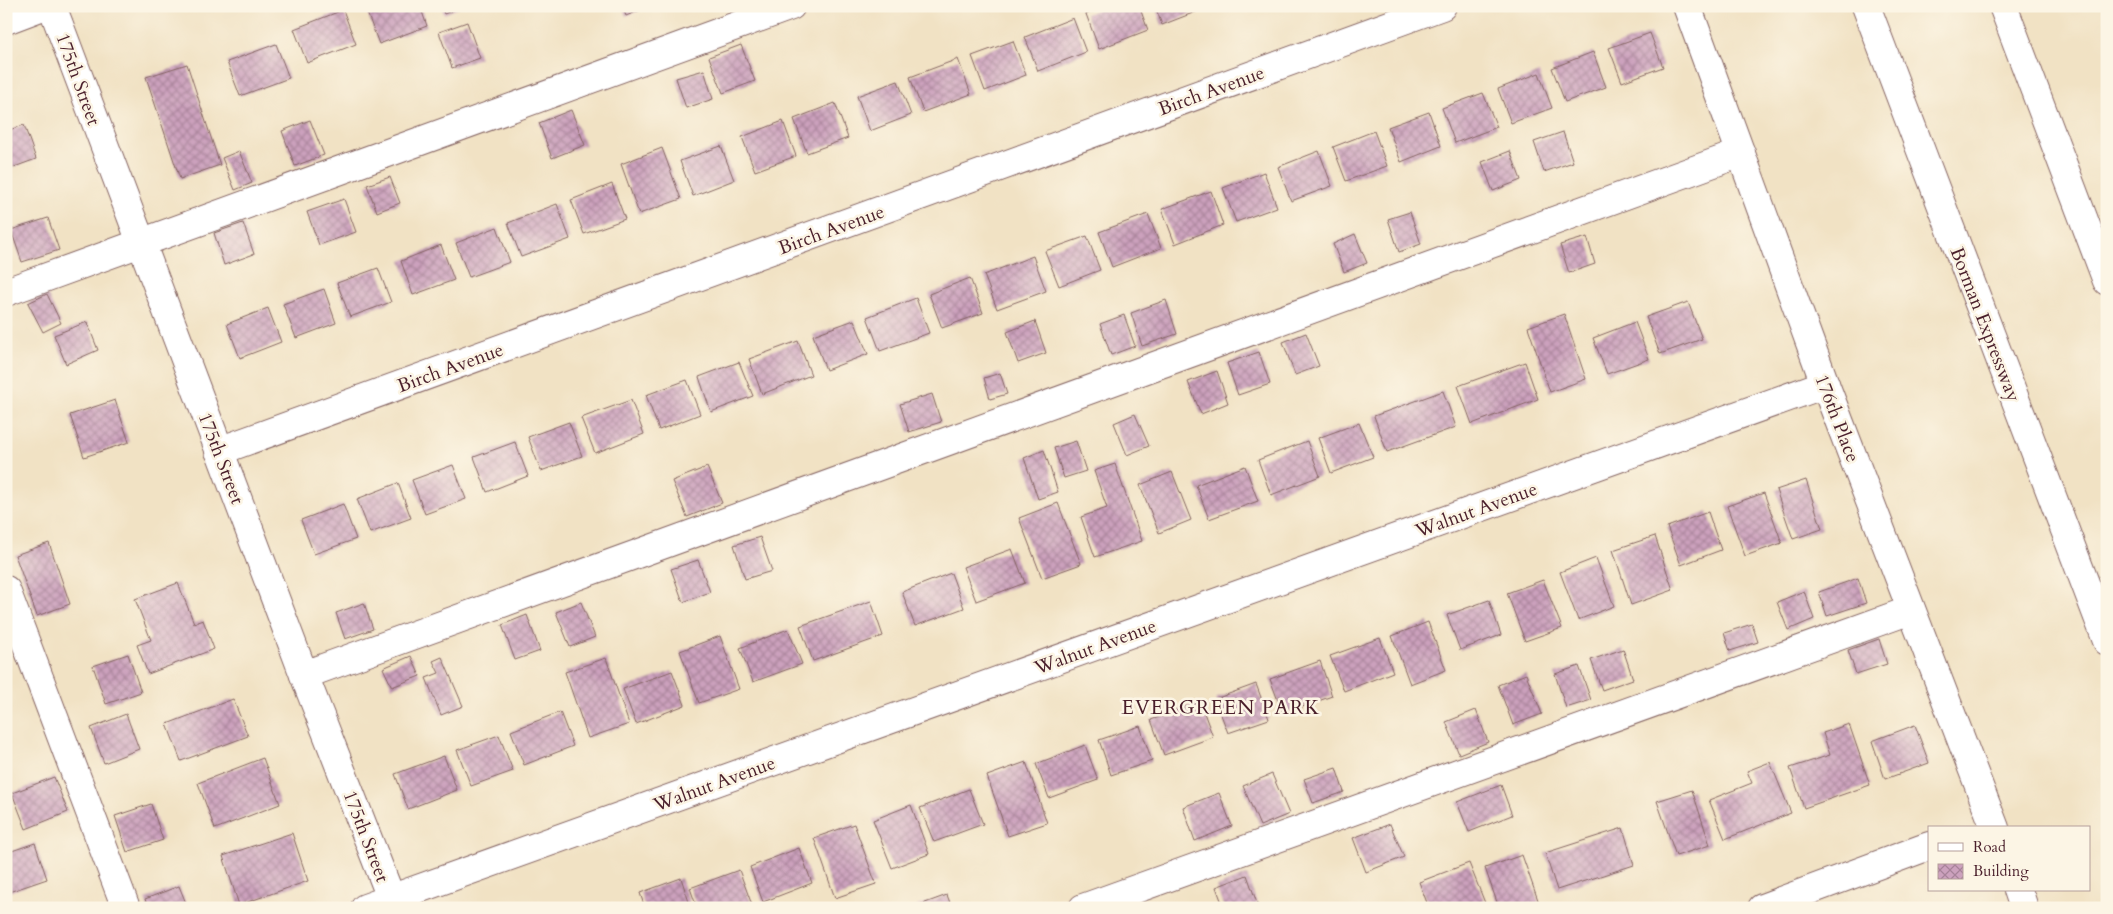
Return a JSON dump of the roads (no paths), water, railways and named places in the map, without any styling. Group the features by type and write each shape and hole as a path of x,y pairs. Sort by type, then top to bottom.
{"main road":[{"path":"6,20 43,6"},
{"name":"175th Street","path":"52,6 304,675 393,903"},
{"path":"6,292 791,6"},
{"name":"Birch Avenue","path":"220,451 1442,6"},
{"name":"176th Place","path":"1687,6 1989,826"},
{"name":"Borman Expressway","path":"1866,6 2107,641"},
{"path":"2003,6 2107,281"},
{"path":"304,675 1740,153"},
{"name":"Walnut Avenue","path":"365,908 393,903 1825,384"},
{"path":"6,590 126,908"},
{"path":"1083,908 1911,610"},
{"path":"1762,908 1928,846"},
{"path":"2019,892 2024,908"}],"district":[{"name":"EVERGREEN PARK","path":"1221,707"}]}
